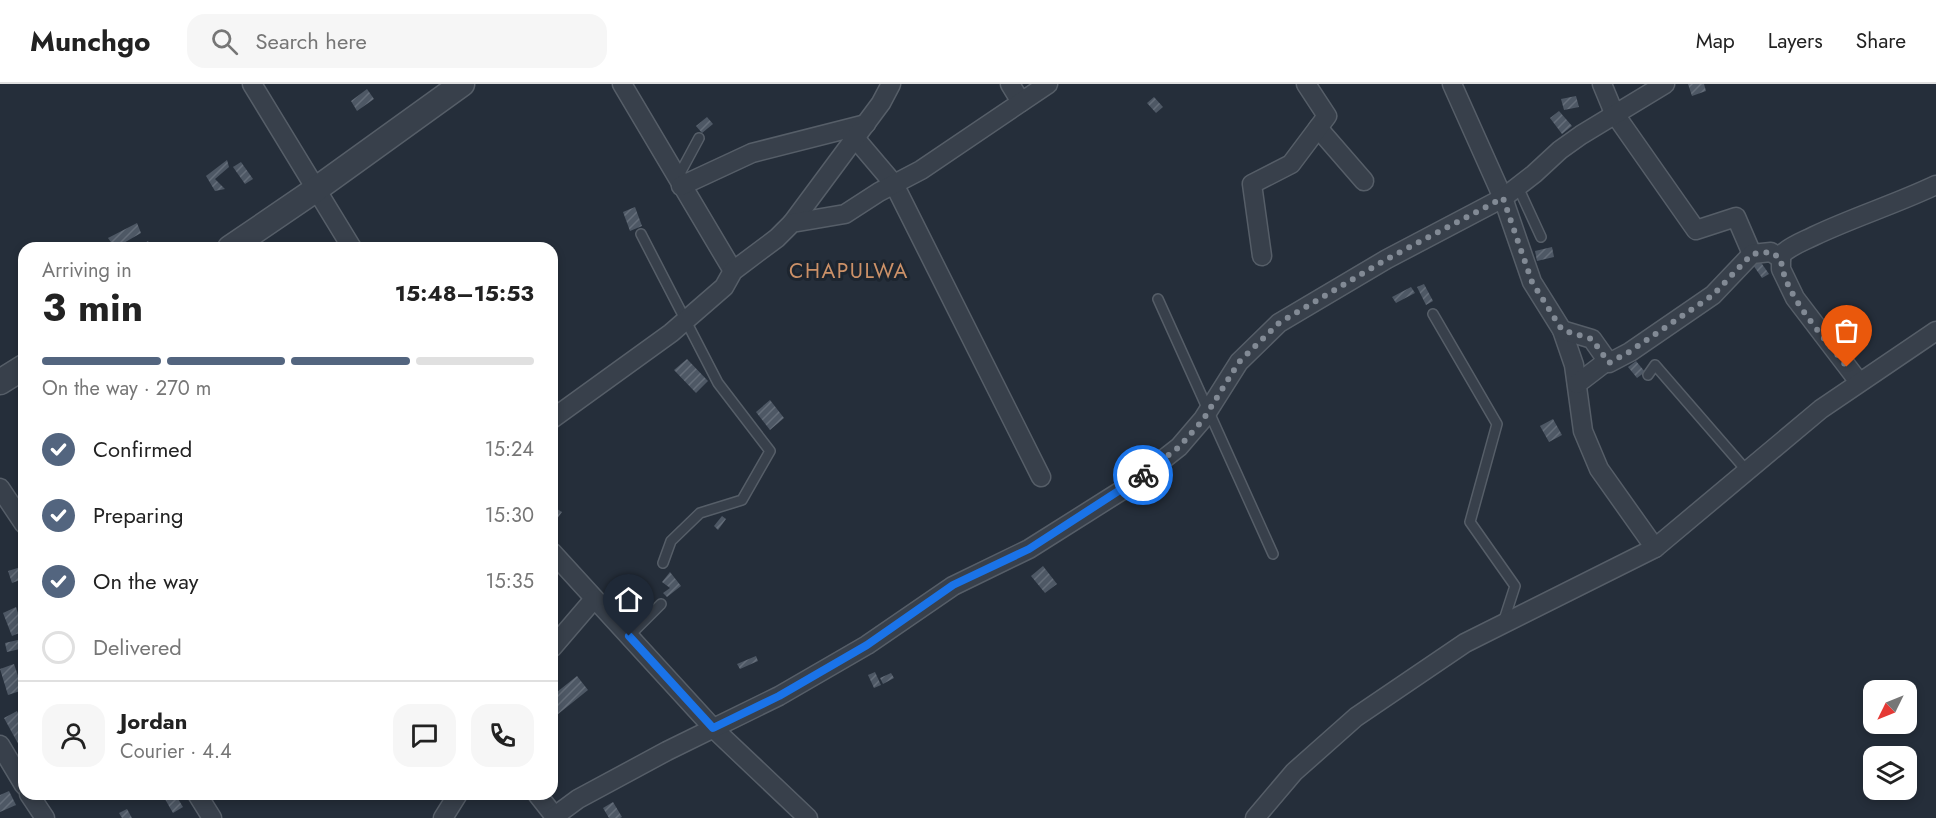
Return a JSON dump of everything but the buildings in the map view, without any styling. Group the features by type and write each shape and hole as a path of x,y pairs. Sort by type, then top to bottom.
{"street":[{"path":"252,84 348,242"},
{"path":"239,242 462,84"},
{"path":"622,84 733,271"},
{"path":"558,415 671,333 724,287 733,271 777,238 792,223 861,131 891,84"},
{"path":"1010,84 1021,102"},
{"path":"792,223 845,214 921,170 1048,84"},
{"path":"1262,256 1252,183 1292,164 1327,116 1306,84"},
{"path":"1452,84 1510,192 1532,282 1562,330 1574,365 1583,431 1599,469 1654,548"},
{"path":"1602,84 1614,113 1696,230 1736,217 1752,254"},
{"path":"542,800 555,817 578,799 779,696 867,645 953,585 1029,549 1132,484 1179,447 1203,420 1239,362 1279,323 1387,259 1510,192 1560,150 1614,113 1665,84"},
{"path":"1318,128 1364,181"},
{"path":"679,183 752,153 861,131"},
{"path":"861,131 894,184 1041,477"},
{"path":"1859,382 1795,297 1781,269 1781,255 1788,248 1835,226 1936,185"},
{"path":"1577,384 1607,361 1609,363 1629,352 1713,295 1752,254 1771,252 1781,259"},
{"path":"1562,330 1592,339 1607,361"},
{"path":"1255,818 1294,772 1356,717 1465,643 1654,548 1821,409 1936,331"},
{"path":"0,382 18,371"},
{"path":"0,488 18,515"},
{"path":"558,559 713,728 808,818"},
{"path":"558,641 594,599"},
{"path":"0,745 16,774"},
{"path":"33,800 45,818"},
{"path":"201,800 212,818"},
{"path":"443,818 454,800"}],"lane":[{"path":"679,183 699,138"},
{"path":"1510,192 1541,237"},
{"path":"641,234 718,383 770,451 742,500 700,513 671,542 663,563"},
{"path":"1158,299 1273,554"},
{"path":"1433,314 1497,424 1470,522 1515,586 1503,623"},
{"path":"1648,375 1655,365 1747,471"},
{"path":"629,636 661,604"}],"way so far":[{"path":"1143,475 1179,447 1203,420 1239,362 1279,323 1387,259 1503,198 1532,282 1562,330 1592,339 1609,363 1713,295 1752,254 1771,252 1781,259 1781,269 1795,297 1847,367"}],"district":[{"name":"CHAPULWA","path":"849,271"}],"route":[{"path":"629,636 713,728 779,696 867,645 953,585 1029,549 1143,475"}]}
